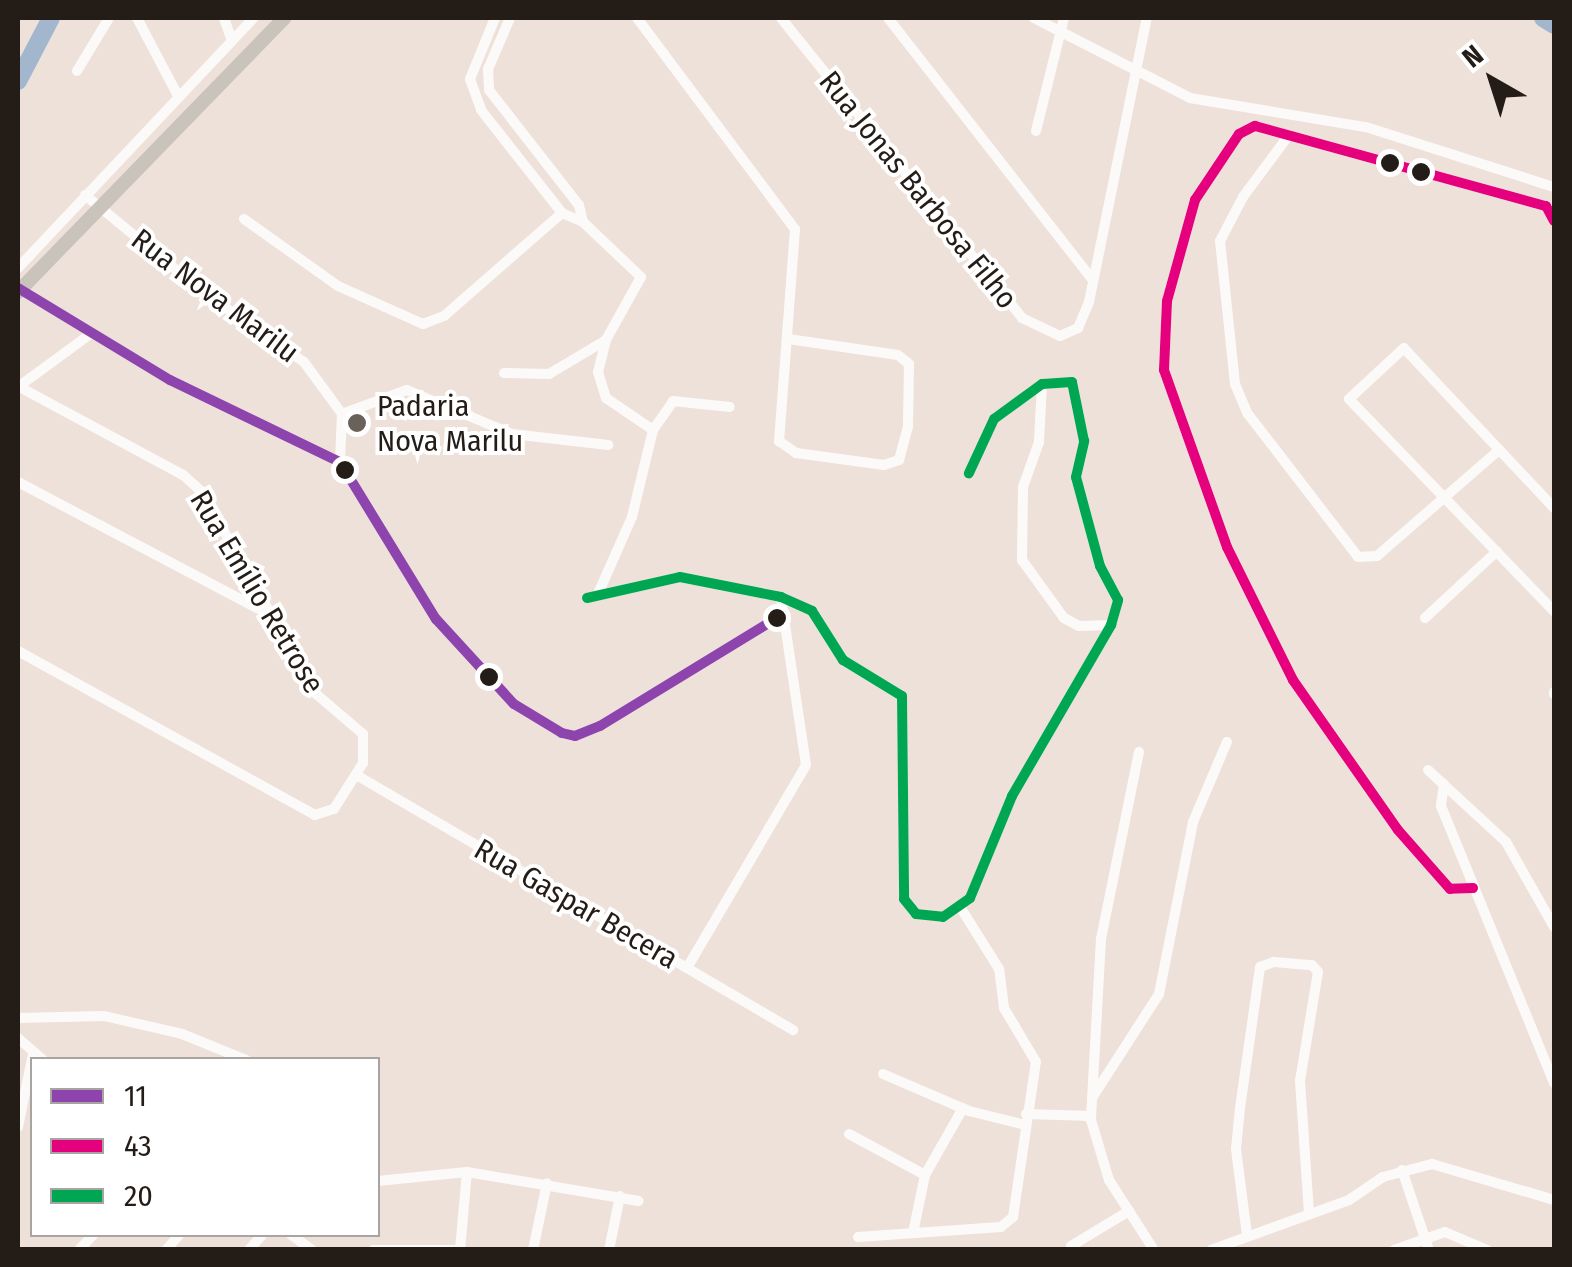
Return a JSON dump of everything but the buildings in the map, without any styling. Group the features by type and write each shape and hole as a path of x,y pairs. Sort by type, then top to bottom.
{"main road":[{"path":"18,290 91,200 284,18"}],"street":[{"path":"77,71 109,18"},
{"path":"136,18 177,94"},
{"path":"224,18 232,38"},
{"path":"18,268 91,200 177,94 254,18"},
{"path":"495,18 470,79 472,93 562,212 583,222 626,260 641,280 606,340 598,372 602,392 653,430"},
{"path":"510,18 488,69 489,90 579,205 583,222"},
{"path":"637,18 795,229 788,340 783,448 884,465 899,460 908,426 910,364 898,356 788,340"},
{"name":"Rua Jonas Barbosa Filho","path":"781,18 1022,318 1044,334 1069,333 1082,322 1146,18"},
{"path":"888,18 1091,278"},
{"path":"1034,18 1136,75 1234,108 1366,127 1554,187"},
{"path":"1036,131 1057,31 1064,18"},
{"path":"1473,888 1450,889 1398,830 1292,680 1227,547 1164,370 1166,301 1195,200 1239,134 1255,126 1546,206 1554,221"},
{"path":"1289,135 1243,197 1220,241 1234,384 1266,440 1358,556 1377,556 1499,450"},
{"name":"Rua Nova Marilu","path":"91,200 202,292 304,362 342,414"},
{"path":"244,219 309,268 394,316 428,324 562,212"},
{"path":"18,290 88,335 340,462 436,619 514,704 562,733 575,736 600,726 782,615"},
{"path":"18,386 88,335"},
{"path":"504,373 549,374 606,340"},
{"path":"1554,508 1404,348 1350,399 1554,611"},
{"path":"962,910 1012,796 1111,625 1118,600 1100,566 1076,478 1084,441 1076,390 1068,379 1042,384 994,419 969,473"},
{"path":"1042,384 1040,442 1024,487 1022,560 1071,624 1111,625"},
{"name":"Rua Emílio Retrose","path":"18,386 193,483 322,702 363,734 358,776"},
{"path":"340,462 342,414 406,390 512,434 608,445"},
{"path":"730,407 673,401 653,430 637,502 592,597 680,578 781,598 812,610 843,660 902,696 904,899 916,914 934,918 962,910"},
{"path":"18,482 269,614"},
{"path":"1425,618 1497,551"},
{"path":"687,968 804,776 806,750 781,598"},
{"path":"18,651 314,815 330,813 358,776"},
{"path":"1091,1098 1159,994 1193,822 1227,742"},
{"path":"1139,752 1101,940 1091,1116 1099,1158 1154,1250"},
{"path":"1428,770 1506,842 1554,927"},
{"name":"Rua Gaspar Becera","path":"358,776 793,1030"},
{"path":"1444,784 1441,806 1554,1084"},
{"path":"858,1237 1011,1222 1034,1055 1004,1008 1000,970 962,910"},
{"path":"1246,1235 1239,1121 1260,968 1274,962 1312,965 1318,972 1300,1081 1308,1212"},
{"path":"18,1018 104,1016 182,1034 239,1057"},
{"path":"18,1038 38,1057"},
{"path":"883,1074 963,1108 1026,1120 1091,1116"},
{"path":"18,1127 30,1085"},
{"path":"914,1233 926,1176 963,1108"},
{"path":"849,1134 926,1176"},
{"path":"1211,1250 1350,1200 1402,1170 1432,1164 1554,1200"},
{"path":"1402,1170 1429,1250"},
{"path":"373,1250 460,1250 467,1172"},
{"path":"380,1181 467,1172 547,1182 639,1201"},
{"path":"533,1250 547,1182"},
{"path":"608,1250 620,1196"},
{"path":"1071,1246 1129,1212"},
{"path":"1394,1250 1426,1234 1445,1232 1487,1250"}],"waterway":[{"path":"18,81 51,18"},
{"path":"1543,18 1554,25"}],"transit line":[{"name":"43","path":"1473,888 1450,889 1398,830 1293,680 1227,547 1164,370 1167,301 1195,200 1239,134 1255,126 1546,206 1554,221"},
{"name":"11","path":"18,288 170,380 340,462 436,619 514,704 562,733 575,736 600,726 782,615"},
{"name":"20","path":"587,598 680,577 781,597 812,611 843,660 902,696 904,899 916,914 943,917 970,898 1012,796 1111,625 1118,600 1100,566 1076,477 1084,441 1072,382 1042,384 994,419 969,473"}],"place":[{"name":"Padaria Nova Marilu","path":"357,423"}]}
